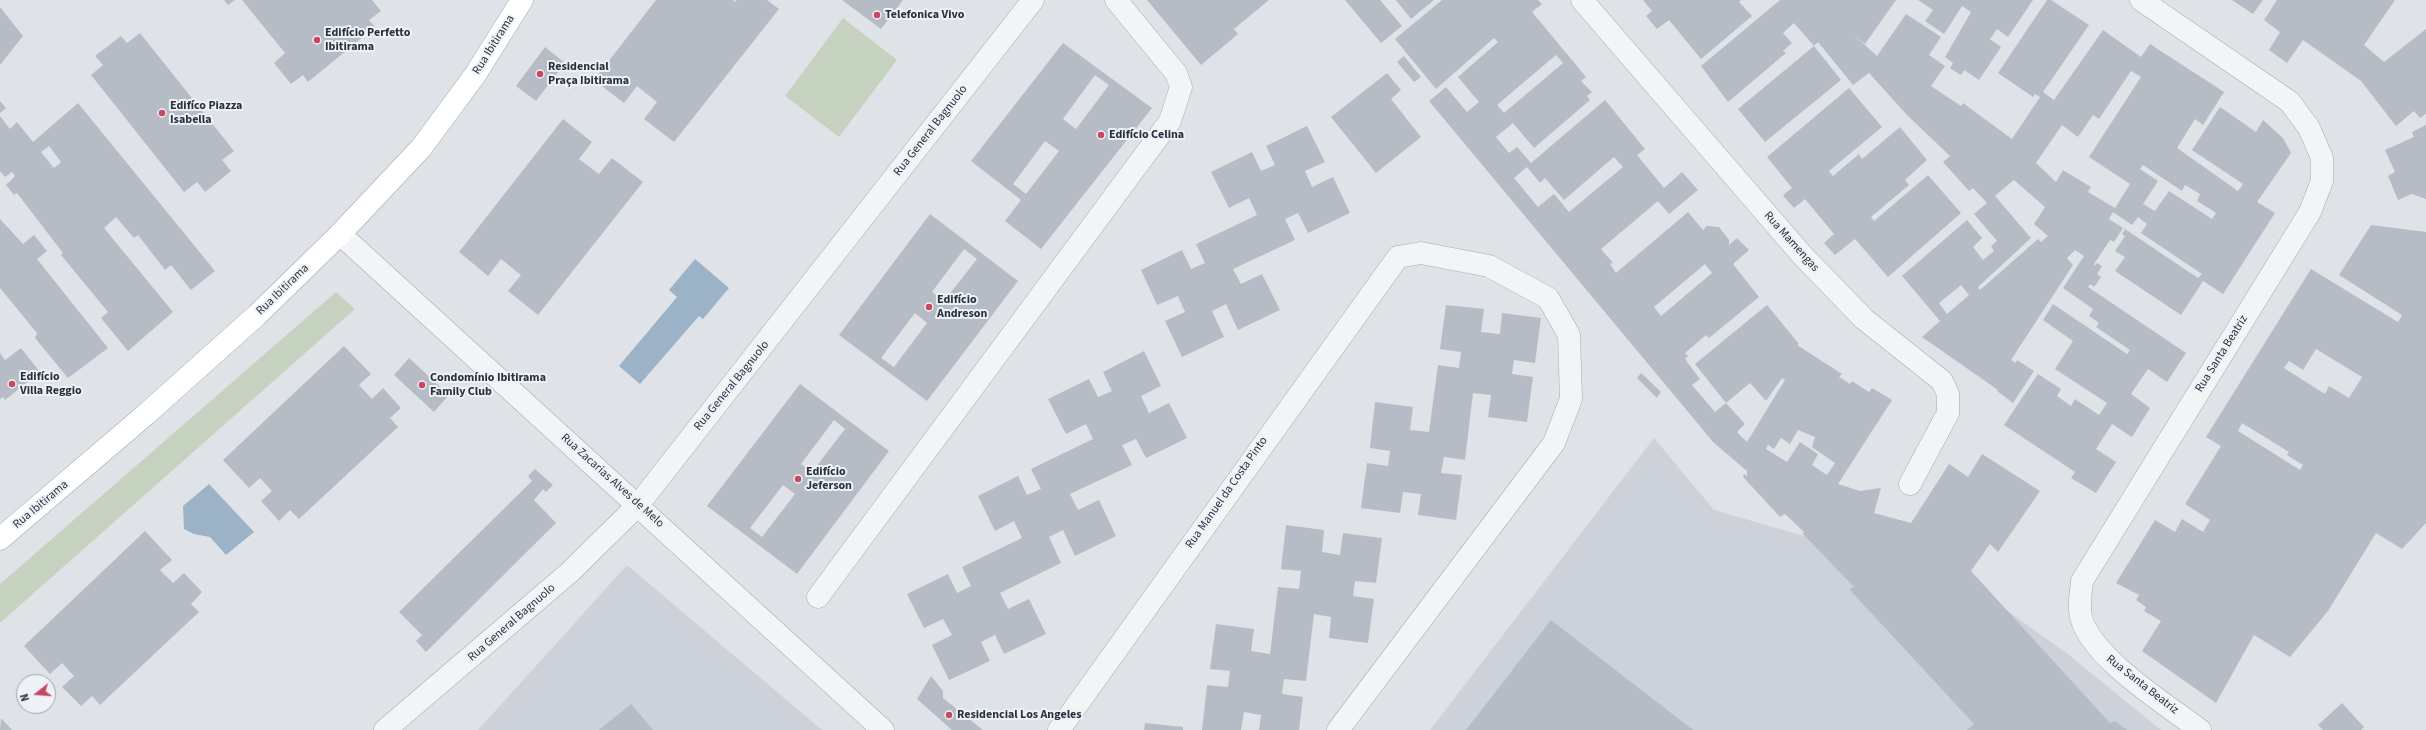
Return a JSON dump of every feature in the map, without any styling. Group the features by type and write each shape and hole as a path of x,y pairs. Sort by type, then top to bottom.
{"main road":[{"name":"Rua Ibitirama","path":"0,539 144,416 257,315 340,234 421,148 475,75 522,0"}],"street":[{"name":"Rua General Bagnuolo","path":"385,730 564,577 638,505 797,304 1033,0"},
{"path":"818,597 1170,120 1181,88 1176,73 1116,0"},
{"name":"Rua Mamengas","path":"1582,0 1802,255 1864,319 1942,381 1948,394 1948,413 1910,484"},
{"name":"Rua Santa Beatriz","path":"2141,0 2290,102 2309,128 2322,158 2322,180 2310,212 2082,581 2079,604 2082,619 2090,636 2107,659 2200,730"},
{"name":"Rua Zacarias Alves de Melo","path":"340,234 883,730"},
{"name":"Rua Manuel da Costa Pinto","path":"1059,730 1398,257 1421,253 1489,266 1548,298 1569,335 1571,399 1554,443 1338,730"}],"shaded area":[{"path":"1654,438 1714,510 1970,584 2069,655 2161,730 1430,730"},
{"path":"627,565 822,730 478,730"}],"green space":[{"path":"843,18 897,60 839,137 785,96"},
{"path":"336,292 355,309 0,623 0,584"}],"water":[{"path":"695,259 729,288 703,319 699,316 640,384 619,366 677,297 669,290"},
{"path":"209,484 254,532 226,555 210,537 194,534 184,529 183,506"}],"building":[{"path":"224,0 235,0 228,5"},
{"name":"Edifício Perfetto Ibitirama","path":"242,0 372,0 381,11 369,20 375,27 308,82 303,75 291,84 274,63 285,53"},
{"path":"656,0 733,0 735,2 737,0 767,0 779,9 674,142 644,119 657,102 637,86 624,103 594,80"},
{"name":"Telefonica Vivo","path":"842,0 903,0 881,29"},
{"path":"1147,0 1269,0 1234,29 1238,34 1201,65"},
{"path":"1345,0 1380,0 1402,26 1381,43"},
{"path":"1396,0 1434,0 1411,19"},
{"path":"1442,0 1538,0 1542,4 1532,12 1586,77 1581,81 1592,92 1587,96 1590,100 1534,148 1513,123 1496,137 1509,153 1517,147 1531,163 1605,100 1645,149 1637,155 1664,188 1682,172 1698,190 1669,214 1658,201 1601,249 1613,263 1610,264 1616,273 1688,212 1703,230 1707,226 1719,227 1729,240 1729,245 1737,238 1749,250 1733,264 1759,297 1709,338 1706,335 1685,353 1688,356 1685,359 1700,379 1692,385 1715,412 1726,403 1695,364 1767,305 1799,344 1797,345 1842,374 1839,377 1850,384 1852,381 1869,392 1872,388 1892,400 1838,484 1860,491 1881,488 1874,513 1911,523 1949,464 1968,477 1982,454 2040,491 1998,552 1990,544 1971,571 2110,723 2115,721 2127,730 1967,730 1974,724 1849,589 1854,587 1803,534 1804,532 1785,514 1780,517 1743,477 1744,474 1747,476 1747,471 1713,442 1429,101 1446,87 1467,112 1479,102 1458,77 1498,42 1494,38 1436,89 1395,39","holes":["1556,55 1563,63 1504,113 1497,105","1614,157 1623,167 1569,212 1554,194 1538,207 1514,178 1527,167 1540,183 1545,178 1564,200","1705,264 1712,273 1661,316 1654,307","1782,378 1785,380 1747,442 1737,432 1745,424 1726,403 1750,383 1766,401","1798,430 1815,437 1812,447 1835,463 1827,475 1812,465 1818,454 1800,442 1787,462 1766,449 1768,445 1774,449 1781,438 1790,444"]},
{"path":"1643,0 1741,0 1739,2 1752,16 1701,59 1669,20 1657,29 1646,16 1652,11"},
{"path":"1780,0 1896,0 1865,44 1854,35 1877,56 1906,14 1941,37 1929,55 1945,66 1931,86 1961,106 1963,103 2012,139 2040,97 2035,94 2033,97 1998,73 2047,0 2051,0 2089,25 2043,92 2054,100 2103,30 2141,57 2150,44 2224,92 2203,125 2195,119 2177,148 2238,191 2243,184 2192,150 2220,107 2256,132 2263,120 2283,138 2291,153 2257,202 2275,213 2223,294 2203,281 2181,315 2115,271 2125,257 2115,251 2125,236 2122,234 2125,229 2198,278 2202,274 2141,233 2147,224 2138,217 2132,225 2113,212 2109,219 2123,228 2114,242 2110,240 2094,264 2095,266 2097,263 2102,266 2097,274 2101,277 2094,287 2090,284 2088,287 2186,353 2167,382 2148,369 2131,394 2150,408 2132,437 2112,424 2096,449 2116,462 2096,493 2071,478 2075,472 2004,425 2038,374 2061,389 2057,396 2071,406 2075,399 2099,415 2107,403 2055,369 2073,341 2043,320 2053,304 2127,354 2130,350 2096,327 2099,323 2089,316 2093,309 2063,288 2084,256 2075,250 2067,258 2073,265 2011,360 2016,363 2017,360 2034,371 2013,403 1997,391 1998,390 1922,337 1940,321 1902,276 1967,220 1982,238 1973,247 1983,260 1994,251 1991,246 1997,241 1974,214 1987,203 1973,188 1969,191 1943,162 1950,156 1907,115 1869,73 1853,85 1818,42 1814,46 1794,23 1783,33 1792,43 1783,51 1786,53 1728,102 1701,66","holes":["2131,71 2141,77 2089,157 2130,184 2115,208 2088,192 2091,187 2063,170 2056,182 2036,163 2062,125 2078,137 2093,115 2099,119","2143,165 2182,191 2185,185 2200,194 2197,201 2216,213 2212,219 2169,191 2155,211 2143,204 2158,181 2140,169","2014,180 2045,207 2034,224 2048,236 2041,242 2038,239 1980,290 1978,287 2031,238 1995,196","1961,285 1969,295 1947,314 1939,303"]},
{"path":"1918,0 2033,0 2008,37 1997,29 1990,39 2001,47 1979,80 1964,70 1961,75 1950,68 1953,63 1945,57 1971,12 1962,6 1944,34 1925,21 1933,10"},
{"path":"2232,0 2263,0 2253,14"},
{"path":"2277,0 2395,0 2364,45 2384,62 2426,29 2426,114 2420,118 2414,111 2396,126 2361,81 2303,40 2287,63 2269,50 2280,32 2264,20"},
{"path":"0,7 23,36 0,65"},
{"name":"Edifíco Piazza Isabella","path":"140,33 234,151 222,160 231,171 205,192 197,182 184,192 91,75 103,65 95,56 121,36 127,43"},
{"name":"Edifício Celina","path":"1063,43 1152,108 1041,249 1005,221 1021,200 971,161","holes":["1095,75 1109,85 1076,129 1063,119","1045,141 1059,151 1026,194 1013,184"]},
{"path":"1814,46 1841,80 1765,142 1738,109"},
{"name":"Residencial Praça Ibitirama","path":"545,47 565,63 536,101 516,86"},
{"path":"1404,56 1421,77 1414,82 1397,62"},
{"path":"1387,73 1401,90 1391,99 1421,137 1376,173 1331,117"},
{"path":"1849,88 1882,127 1829,171 1833,176 1859,154 1862,159 1900,127 1927,160 1905,180 1909,185 1871,217 1874,221 1928,175 1961,213 1888,277 1855,239 1835,255 1824,243 1834,234 1805,199 1794,208 1785,198 1783,195 1792,188 1767,157"},
{"path":"0,101 6,108 0,113"},
{"path":"78,103 215,271 191,290 171,265 165,270 138,235 134,238 116,217 104,228 173,312 128,351 101,318 108,312 61,255 63,253 17,193 14,195 6,185 15,176 12,172 5,177 0,171 0,116 10,129 17,122 33,142","holes":["49,146 61,162 54,168 41,152"]},
{"path":"563,119 592,142 579,159 599,174 612,158 643,182 538,315 508,291 521,275 501,259 488,276 459,252"},
{"path":"2426,125 2426,199 2412,194 2398,200 2388,176 2395,172 2385,150 2414,137 2412,132"},
{"path":"1307,126 1325,162 1305,171 1312,187 1333,177 1350,213 1308,233 1298,213 1285,219 1295,240 1233,269 1241,284 1262,274 1280,310 1238,330 1226,304 1212,311 1224,337 1182,357 1165,321 1185,312 1178,296 1157,305 1141,270 1182,250 1191,269 1205,263 1196,244 1257,215 1249,198 1229,208 1211,172 1252,152 1261,171 1275,165 1266,146"},
{"name":"Edifício Andreson","path":"930,214 1018,281 927,401 839,335","holes":["964,249 977,259 944,301 932,292","915,313 927,323 894,367 881,358"]},
{"path":"0,219 23,244 34,235 47,251 37,259 108,348 68,378 35,338 37,333 0,288"},
{"path":"2371,225 2426,232 2426,523 2402,549 2376,533 2328,611 2290,657 2254,635 2216,703 2142,651 2161,621 2144,611 2146,607 2136,600 2139,595 2116,583 2155,520 2175,532 2182,519 2203,532 2210,520 2185,504 2221,446 2206,437 2311,269 2398,322 2402,315 2339,275","holes":["2316,349 2362,377 2349,398 2329,386 2325,394 2284,368 2289,361 2303,370","2242,423 2289,452 2287,455 2303,465 2300,470 2238,431"]},
{"path":"1446,305 1484,309 1481,332 1500,334 1502,313 1541,318 1535,363 1514,360 1512,374 1533,377 1527,422 1488,417 1491,395 1473,393 1465,460 1444,457 1441,473 1462,475 1456,520 1418,515 1421,494 1403,492 1400,513 1361,508 1367,463 1388,466 1390,451 1370,448 1375,402 1413,407 1410,430 1429,432 1438,365 1459,368 1461,352 1440,349"},
{"path":"344,346 371,374 359,385 372,399 383,388 401,408 390,418 398,427 299,519 290,510 279,521 261,501 272,491 260,478 249,488 223,460"},
{"name":"Edifício Villa Reggio","path":"21,348 40,372 5,400 3,397 0,399 0,353 5,360"},
{"path":"1144,351 1161,386 1141,396 1149,413 1169,403 1187,438 1146,458 1136,439 1122,445 1132,465 1070,494 1078,510 1099,500 1116,536 1075,556 1063,530 1049,537 1061,563 1000,593 1008,609 1029,599 1046,634 1004,654 995,635 981,642 990,661 949,680 932,645 952,635 943,619 924,628 907,594 948,574 957,593 971,586 962,567 1022,538 1014,521 995,531 978,496 1018,476 1027,495 1041,489 1031,469 1093,439 1086,424 1066,434 1048,399 1089,379 1098,397 1112,391 1103,372"},
{"name":"Condomínio Ibitirama Family Club","path":"409,358 449,395 434,412 394,375"},
{"path":"1641,373 1661,392 1657,398 1637,378"},
{"name":"Edifício Jeferson","path":"800,384 889,451 797,574 707,506","holes":["834,420 845,429 812,472 801,464","783,485 795,494 762,537 750,528"]},
{"path":"535,469 553,485 546,492 543,489 534,500 556,523 426,652 416,641 422,635 399,612 532,481 528,476"},
{"path":"1286,525 1324,530 1322,552 1340,555 1343,533 1382,538 1376,583 1355,581 1353,596 1374,599 1368,643 1329,638 1331,617 1314,614 1306,681 1284,679 1282,694 1303,697 1299,730 1259,730 1261,715 1244,712 1241,730 1202,730 1207,685 1228,687 1230,671 1210,669 1216,624 1254,629 1251,651 1270,654 1278,587 1299,589 1301,571 1281,569"},
{"path":"145,531 172,560 160,570 173,583 184,573 202,592 191,604 199,612 100,705 92,696 81,706 62,687 74,676 62,663 50,674 24,646"},
{"path":"1551,620 1693,730 1466,730"},
{"name":"Residencial Los Angeles","path":"931,676 943,691 943,698 983,730 952,730 917,699"},
{"path":"2342,703 2364,727 2361,730 2323,730 2318,725"},
{"path":"631,704 653,730 599,730"},
{"path":"1,718 12,730 0,730"},
{"path":"1145,723 1183,727 1183,730 1144,730"}],"place":[{"name":"Telefonica Vivo","path":"877,15"},
{"name":"Edifício Perfetto Ibitirama","path":"317,40"},
{"name":"Residencial Praça Ibitirama","path":"540,74"},
{"name":"Edifíco Piazza Isabella","path":"162,113"},
{"name":"Edifício Celina","path":"1101,135"},
{"name":"Edifício Andreson","path":"929,307"},
{"name":"Edifício Villa Reggio","path":"12,384"},
{"name":"Condomínio Ibitirama Family Club","path":"422,385"},
{"name":"Edifício Jeferson","path":"798,479"},
{"name":"Residencial Los Angeles","path":"949,715"}]}
